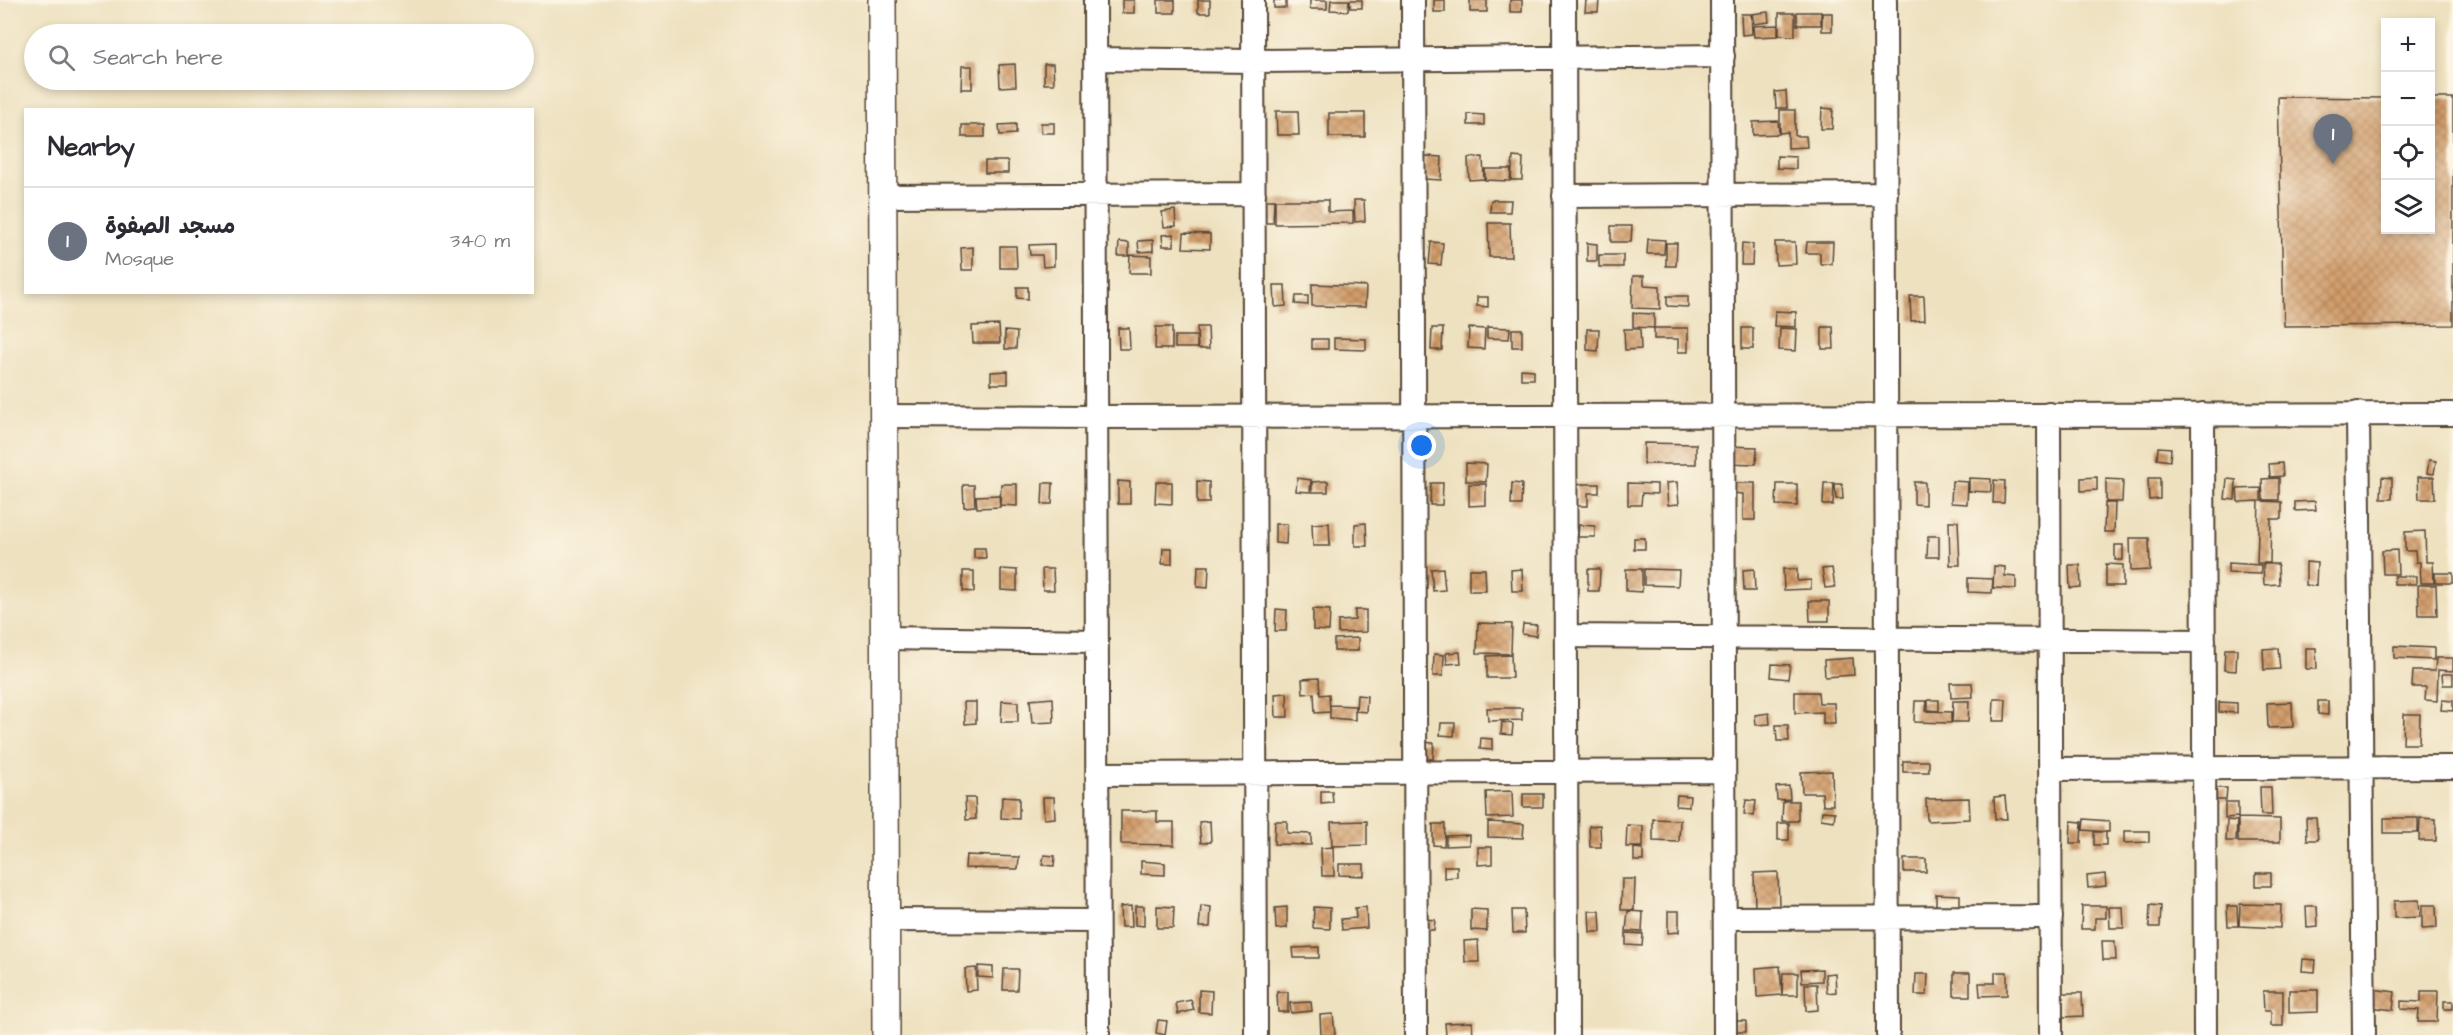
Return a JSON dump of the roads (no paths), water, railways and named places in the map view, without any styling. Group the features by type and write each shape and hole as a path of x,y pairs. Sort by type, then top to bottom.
{"street":[{"path":"882,0 886,1035"},
{"path":"1095,0 1098,1035"},
{"path":"1253,0 1256,1035"},
{"path":"1413,0 1416,1035"},
{"path":"1564,0 1568,1035"},
{"path":"1722,0 1725,1035"},
{"path":"1885,0 1888,1035"},
{"path":"1096,59 1253,61 1723,56"},
{"path":"884,196 1254,194"},
{"path":"1564,196 1886,194"},
{"path":"2358,413 2364,1035"},
{"path":"2049,414 2051,1035"},
{"path":"2203,414 2205,1035"},
{"path":"882,416 2453,414"},
{"path":"1566,636 2204,641"},
{"path":"884,638 1097,641"},
{"path":"2050,769 2453,767"},
{"path":"1097,774 1724,771"},
{"path":"1725,918 2051,917"},
{"path":"885,920 1098,921"}],"place":[{"name":"مسجد الصفوة","path":"2333,164"}]}
